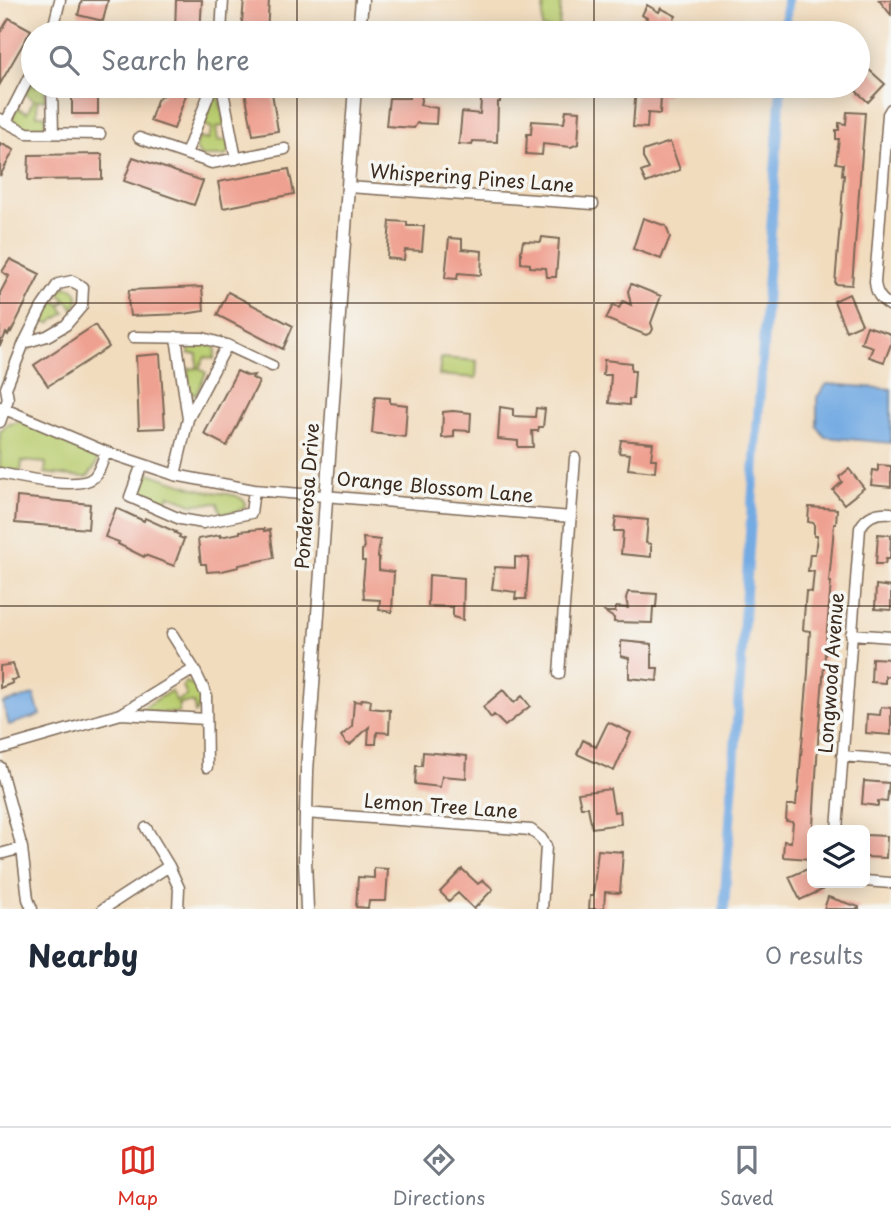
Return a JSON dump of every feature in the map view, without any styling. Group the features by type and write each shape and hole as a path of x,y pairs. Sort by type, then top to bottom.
{"street":[{"path":"55,21 60,0"},
{"path":"222,21 223,0"},
{"path":"360,21 362,0"},
{"path":"21,89 3,120 27,133 100,134"},
{"path":"52,98 53,133"},
{"path":"186,154 207,98"},
{"path":"224,98 236,159"},
{"name":"Ponderosa Drive","path":"307,909 305,813 354,98"},
{"path":"891,109 888,114 875,282 883,302 891,306"},
{"path":"139,138 212,163 285,149"},
{"name":"Whispering Pines Lane","path":"348,187 593,204"},
{"path":"0,422 2,408 8,399 6,388 24,343 42,307 58,285 72,281 83,287 82,306 66,326 47,336 24,343"},
{"path":"133,337 203,338 227,345 272,366"},
{"path":"176,337 188,419"},
{"path":"175,475 188,419 227,345"},
{"name":"Orange Blossom Lane","path":"2,408 106,452 175,475 254,489 570,517"},
{"path":"0,473 32,480 82,484 94,477 106,452"},
{"path":"559,674 575,458"},
{"path":"142,464 130,496 180,519 204,523 251,513 254,489"},
{"name":"Longwood Avenue","path":"837,825 860,528 865,520 876,513 891,513"},
{"path":"172,634 206,694 207,767"},
{"path":"851,634 891,637"},
{"path":"0,749 121,714 194,669"},
{"path":"121,714 206,719"},
{"path":"842,756 891,760"},
{"path":"0,767 22,848 32,909"},
{"name":"Lemon Tree Lane","path":"305,813 531,830 538,834 546,846 542,909"},
{"path":"146,828 169,866 178,888 178,909"},
{"path":"0,854 22,848"},
{"path":"103,909 169,866"},
{"path":"870,881 891,883"}],"green space":[{"path":"544,0 561,0 560,21 542,21"},
{"path":"31,98 45,98 37,100 37,115 45,115 45,127 29,129 10,120 17,108 27,113 34,100"},
{"path":"213,98 219,98 225,126 216,127 218,141 227,140 230,151 225,156 201,156 195,147 199,138 208,140 212,128 204,125"},
{"path":"66,287 76,292 76,305 73,308 67,300 61,306 65,313 50,323 44,322 44,314 52,299 61,305 65,299 57,292"},
{"path":"194,342 209,342 216,349 214,359 205,357 199,368 206,373 197,393 194,394 189,392 188,369 197,368 197,354 189,354 189,347"},
{"path":"441,358 477,361 476,378 439,375"},
{"path":"22,421 95,451 97,462 94,468 87,477 45,473 46,463 22,461 21,471 0,469 0,432 7,425"},
{"path":"149,473 211,492 237,496 243,499 245,507 236,512 221,513 218,503 192,504 169,495 165,504 156,501 147,497 140,487 143,477"},
{"path":"186,682 195,687 200,695 200,704 195,713 194,703 179,703 179,713 142,712 143,708 171,691 176,701 187,696 183,686"}],"water":[{"path":"827,384 891,389 891,443 825,437 817,426 817,397"},
{"path":"34,695 40,715 9,725 3,703"}],"building":[{"path":"82,0 108,0 103,21 78,15"},
{"path":"176,0 202,0 201,21 175,21"},
{"path":"244,0 269,0 268,21 242,21"},
{"path":"879,0 891,0 891,15"},
{"path":"647,5 659,12 661,8 676,16 673,21 645,21 647,18 642,15"},
{"path":"9,18 21,25 21,47 0,84 0,33"},
{"path":"870,71 885,84 868,102 864,98 870,98"},
{"path":"72,98 98,98 98,114 72,114"},
{"path":"185,98 174,129 150,121 157,100"},
{"path":"246,98 273,98 278,131 253,135"},
{"path":"389,98 422,98 420,105 437,108 436,124 417,123 414,128 386,126"},
{"path":"481,98 500,98 497,142 473,141 472,145 459,144 462,112 480,114"},
{"path":"635,98 661,98 660,114 648,113 647,128 633,127"},
{"path":"566,110 580,111 578,144 571,147 543,144 542,155 526,154 527,134 531,134 532,121 564,123"},
{"path":"847,112 865,113 852,285 835,284 844,175 843,164 836,163 839,139 836,139 836,130 839,130 839,123 846,124"},
{"path":"670,142 680,170 646,183 641,172 649,169 643,158 643,151"},
{"path":"0,143 14,150 0,176"},
{"path":"102,154 102,179 28,180 29,155"},
{"path":"133,157 203,181 194,205 124,181"},
{"path":"289,169 294,194 223,208 218,182"},
{"path":"643,218 666,226 670,237 661,259 633,249"},
{"path":"390,221 407,222 407,226 424,226 422,251 405,250 404,260 387,258"},
{"path":"542,237 559,239 556,277 547,277 546,268 530,267 530,264 521,263 523,241 541,242"},
{"path":"449,238 462,239 462,249 482,251 481,275 458,273 457,279 445,278"},
{"path":"10,259 40,274 11,332 8,335 6,333 0,346 0,293 9,276 2,272"},
{"path":"631,284 661,296 651,323 653,329 646,335 606,319 613,305 619,308 623,301 631,305 628,291"},
{"path":"202,287 204,311 130,316 129,290"},
{"path":"228,292 293,326 283,349 217,315"},
{"path":"849,294 862,324 846,331 834,301"},
{"path":"95,325 109,347 48,386 34,365"},
{"path":"867,326 891,334 891,344 884,362 869,357 873,347 861,343"},
{"path":"160,354 165,428 139,429 136,356"},
{"path":"604,360 631,363 631,371 635,371 633,399 629,399 629,405 609,403 611,375 603,375"},
{"path":"237,371 248,376 254,375 252,378 259,382 227,446 204,434"},
{"path":"375,397 390,398 390,403 407,405 405,437 372,433"},
{"path":"500,407 513,409 513,416 535,417 536,408 545,409 543,427 532,431 533,447 518,447 518,441 498,439"},
{"path":"443,412 471,413 470,431 454,430 454,437 442,438"},
{"path":"621,440 653,443 651,459 656,459 655,472 628,469 630,454 619,453"},
{"path":"878,465 891,466 891,487 871,485 873,470 878,471"},
{"path":"849,469 864,488 844,504 833,490 842,482 839,477"},
{"path":"17,497 90,504 88,529 15,523"},
{"path":"809,507 837,509 829,582 813,825 807,825 807,859 783,857 784,841 791,842 793,822 786,821 787,805 796,805 798,793 808,672 810,631 803,630 806,591 812,592 814,571 808,571 810,554 815,554 817,536 814,536 814,523 808,522"},
{"path":"116,508 176,532 184,539 174,566 145,555 144,557 105,537"},
{"path":"616,517 648,520 646,543 651,544 651,557 621,554 623,531 614,531"},
{"path":"270,530 274,558 222,571 207,572 206,564 201,564 198,539"},
{"path":"878,534 891,535 890,559 886,559 885,564 876,564"},
{"path":"363,538 380,540 379,570 394,572 392,612 379,610 380,600 364,599"},
{"path":"515,557 529,558 526,599 515,599 516,592 492,589 495,567 515,568"},
{"path":"429,575 464,578 463,620 453,617 453,607 428,606"},
{"path":"876,585 891,587 891,610 875,609"},
{"path":"628,592 657,594 652,623 614,622 614,618 605,612 615,612 616,607 628,608"},
{"path":"621,641 652,644 652,668 658,668 657,681 629,678 629,658 621,656"},
{"path":"872,658 891,659 891,677 885,676 885,683 871,682"},
{"path":"13,664 18,679 11,680 13,683 0,688 0,666"},
{"path":"503,690 514,703 522,696 530,706 505,726 494,715 491,718 483,707"},
{"path":"362,699 371,700 370,708 390,710 389,733 377,732 376,744 368,744 369,727 350,745 341,736 352,727 354,701 361,702"},
{"path":"881,707 891,708 891,735 866,733 867,714 880,715"},
{"path":"608,722 631,733 614,771 577,754 583,740 596,747"},
{"path":"423,752 467,756 466,778 442,776 440,787 415,784 416,766 422,766"},
{"path":"864,781 889,783 887,802 878,801 878,806 862,804"},
{"path":"610,789 614,812 620,811 621,824 592,828 588,807 581,807 578,793"},
{"path":"870,835 887,836 886,858 870,857"},
{"path":"598,850 623,852 620,893 605,892 604,909 589,909 590,896 593,896"},
{"path":"374,868 388,869 386,901 369,901 368,908 356,907 358,877 374,878"},
{"path":"462,869 478,884 483,880 493,889 474,909 458,893 449,901 440,892"},
{"path":"807,869 807,888 822,890 800,900 789,877"},
{"path":"828,897 859,907 859,909 824,909"}],"waterway":[{"path":"786,21 787,0"},
{"path":"724,909 780,98"}]}
